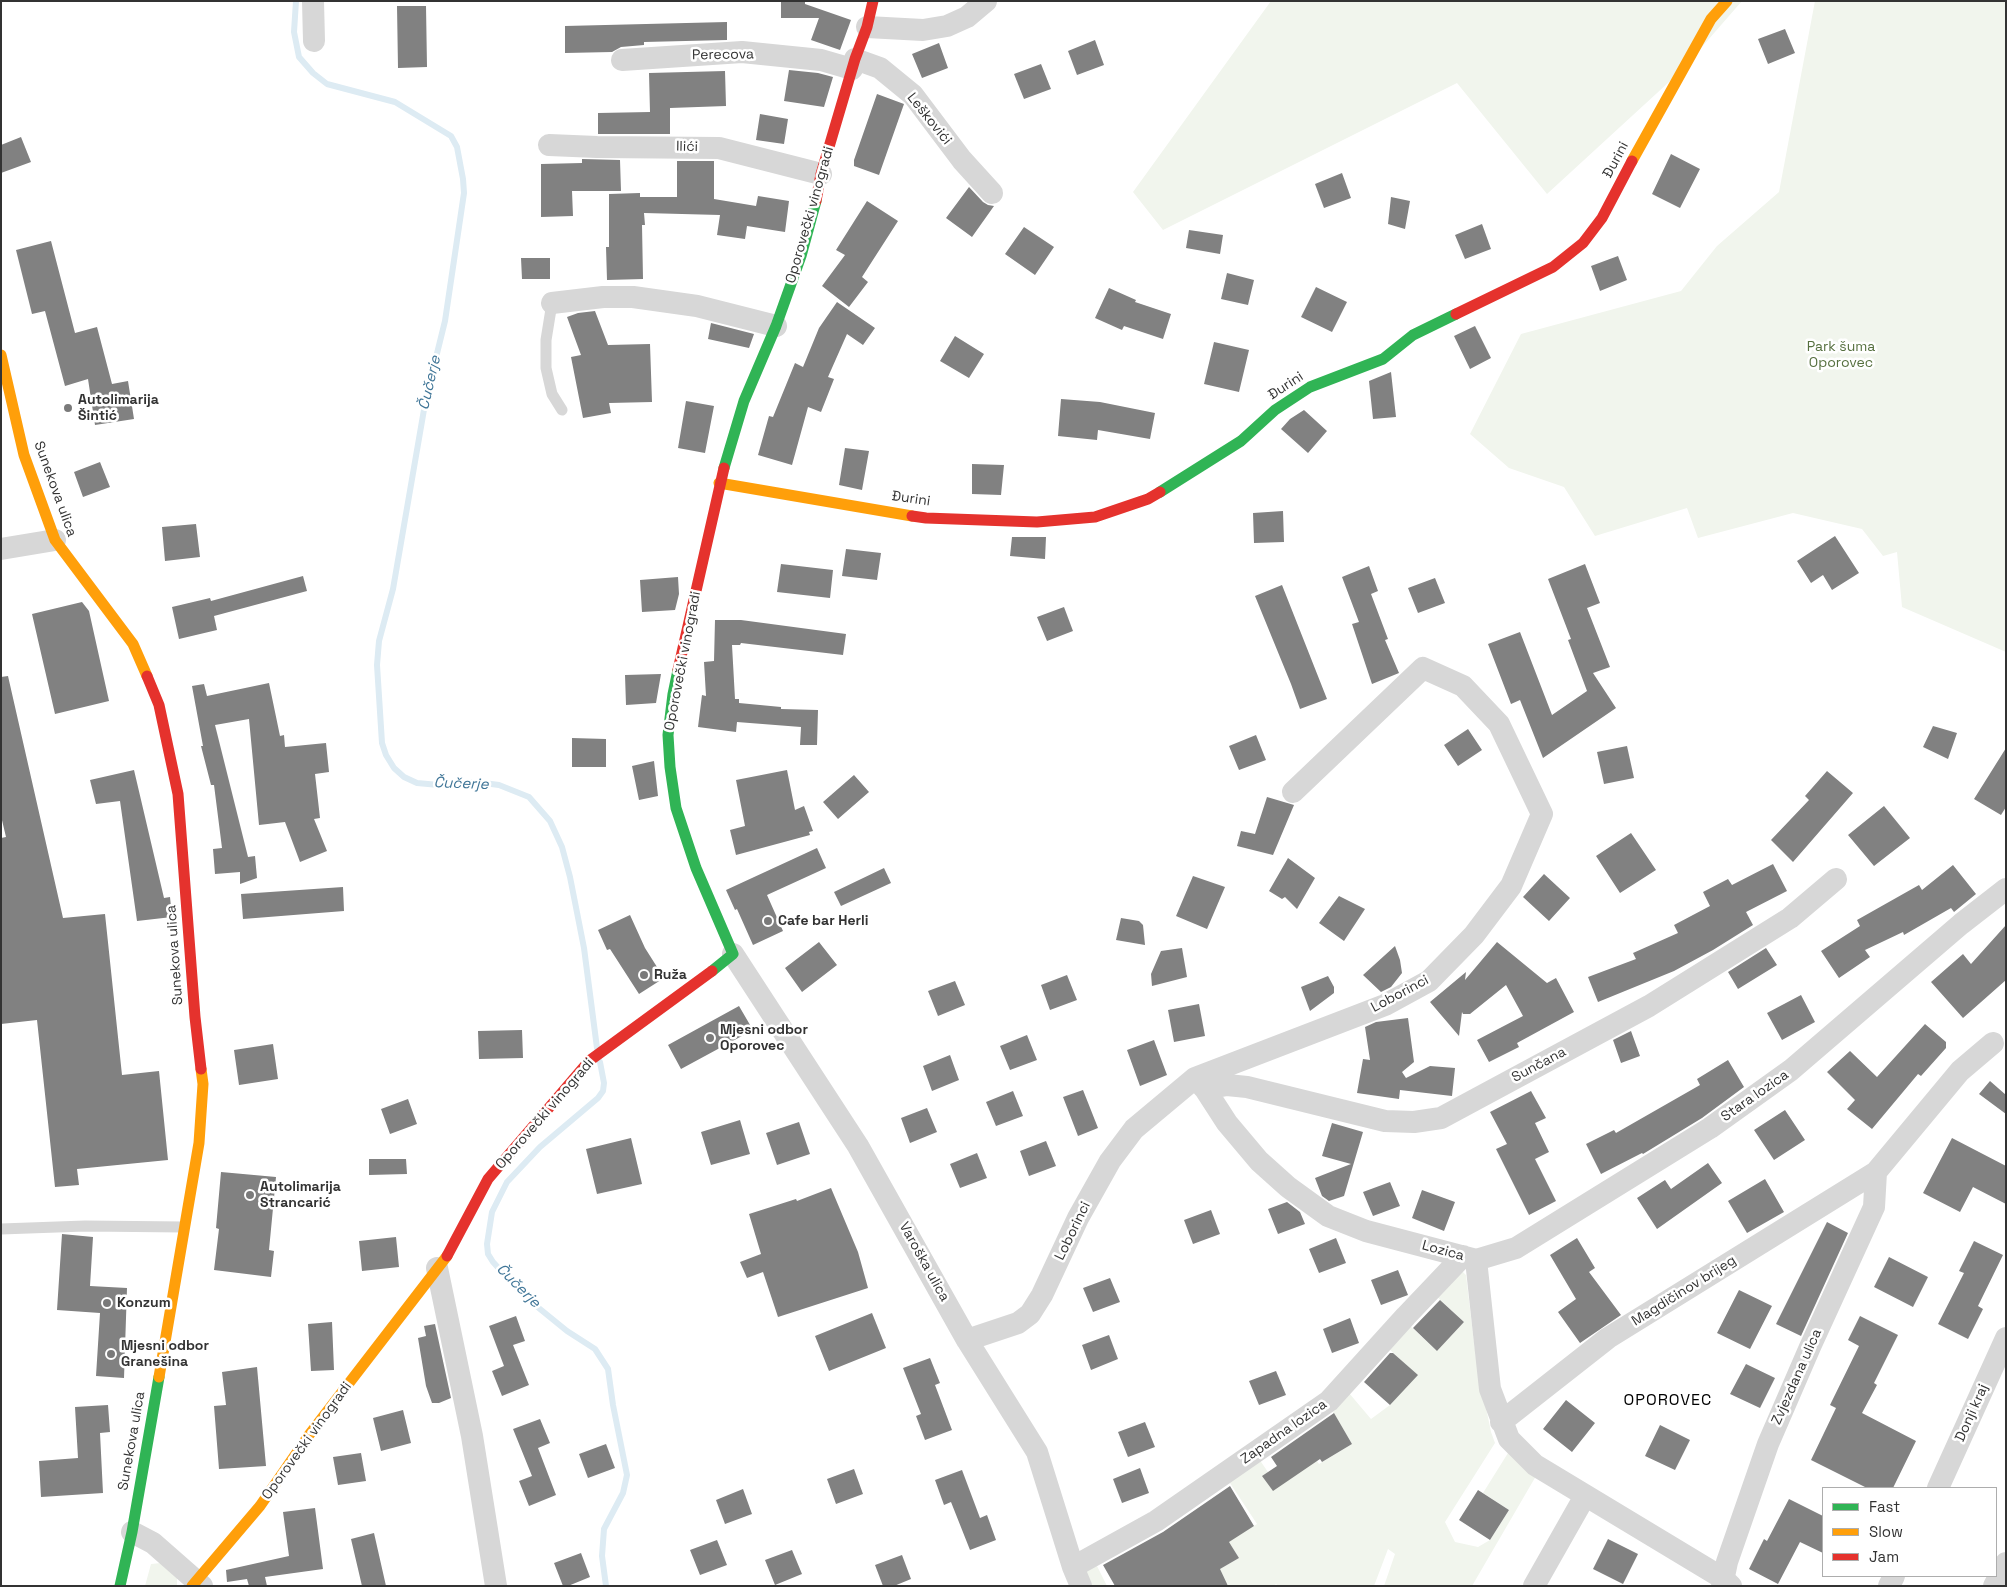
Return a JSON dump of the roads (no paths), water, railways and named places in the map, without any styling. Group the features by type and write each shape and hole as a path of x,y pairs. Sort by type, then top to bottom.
{"street":[{"path":"313,1 314,41"},
{"name":"Oporovečki vinogradi","path":"132,1532 153,1543 197,1584 260,1506 309,1435 447,1256 488,1179 589,1061 703,979 733,954 696,868 676,808 668,735 673,694 719,483 744,401 776,326 801,256 815,208 821,174 867,27 873,1"},
{"path":"867,27 923,30 947,26 967,17 986,1"},
{"name":"Đurini","path":"719,483 935,518 1036,522 1096,516 1148,499 1241,441 1275,410 1310,387 1382,359 1413,335 1553,267 1583,243 1602,218 1664,101 1711,19 1727,1"},
{"name":"Perecova","path":"622,60 742,52 854,64"},
{"name":"Leškovići","path":"854,64 880,68 913,95 962,160 992,193"},
{"name":"Ilići","path":"550,145 719,148 821,174"},
{"path":"552,304 603,297 642,298 697,306 776,326"},
{"name":"Sunekova ulica","path":"1,355 24,455 55,540 133,644 159,706 178,794 195,1017 203,1084 200,1143 132,1532 120,1586"},
{"path":"1,549 55,540"},
{"name":"Loborinci","path":"967,1340 1018,1323 1030,1314 1042,1295 1078,1218 1110,1161 1134,1130 1200,1084 1385,1005 1429,981 1474,935 1511,886 1542,814 1499,724 1462,686 1423,668 1293,792"},
{"name":"Sunčana","path":"1200,1084 1247,1087 1385,1121 1414,1122 1441,1118 1649,1006 1790,918 1836,879"},
{"name":"Stara lozica","path":"1470,1258 1516,1248 1710,1128 1791,1070 1961,924 2006,889"},
{"name":"Varoška ulica","path":"733,954 858,1146 967,1340 1036,1452 1077,1576"},
{"name":"Magdičinov brijeg","path":"1501,1422 1608,1338 1876,1172 1960,1071 1993,1043"},
{"name":"Lozica","path":"1200,1084 1227,1123 1259,1162 1288,1187 1328,1216 1366,1231 1470,1258 1490,1389 1501,1422 1510,1439 1535,1465 1726,1584"},
{"name":"Zvjezdana ulica","path":"1726,1584 1727,1562 1768,1444 1874,1207 1876,1172"},
{"name":"Zapadna lozica","path":"1077,1576 1329,1401 1406,1316 1470,1258"},
{"path":"437,1268 470,1427 496,1586"},
{"name":"Donji kraj","path":"1938,1487 2006,1338"},
{"path":"1534,1586 1585,1496"},
{"path":"1994,1586 2006,1563"}],"lane":[{"path":"552,304 546,340 546,368 552,394 562,410"},
{"path":"1,1229 85,1226 184,1227"}],"waterway":[{"name":"Čučerje","path":"296,1 294,32 299,57 313,73 327,84 395,102 451,136 457,147 463,179 464,193 445,321 426,398 393,589 379,641 377,665 382,743 386,755 394,768 404,777 417,783 439,785 476,782 499,785 529,797 550,821 562,847 570,877 584,948 597,1048"},
{"name":"Čučerje","path":"600,1062 604,1083 603,1091 598,1098 540,1147 507,1182 492,1212 487,1244 488,1254 493,1262 524,1296 567,1331 595,1349 608,1369 627,1475 623,1493 604,1529 602,1556 606,1586"}],"place":[{"name":"Autolimarija Šintić","path":"68,408"},
{"name":"Cafe bar Herli","path":"768,921"},
{"name":"Ruža","path":"644,975"},
{"name":"Mjesni odbor Oporovec","path":"710,1038"},
{"name":"Autolimarija Strancarić","path":"250,1195"},
{"name":"Konzum","path":"107,1303"},
{"name":"Mjesni odbor Granešina","path":"111,1354"}],"district":[{"name":"OPOROVEC","path":"1668,1401"}],"park label":[{"name":"Park šuma Oporovec","path":"1841,356"}]}
